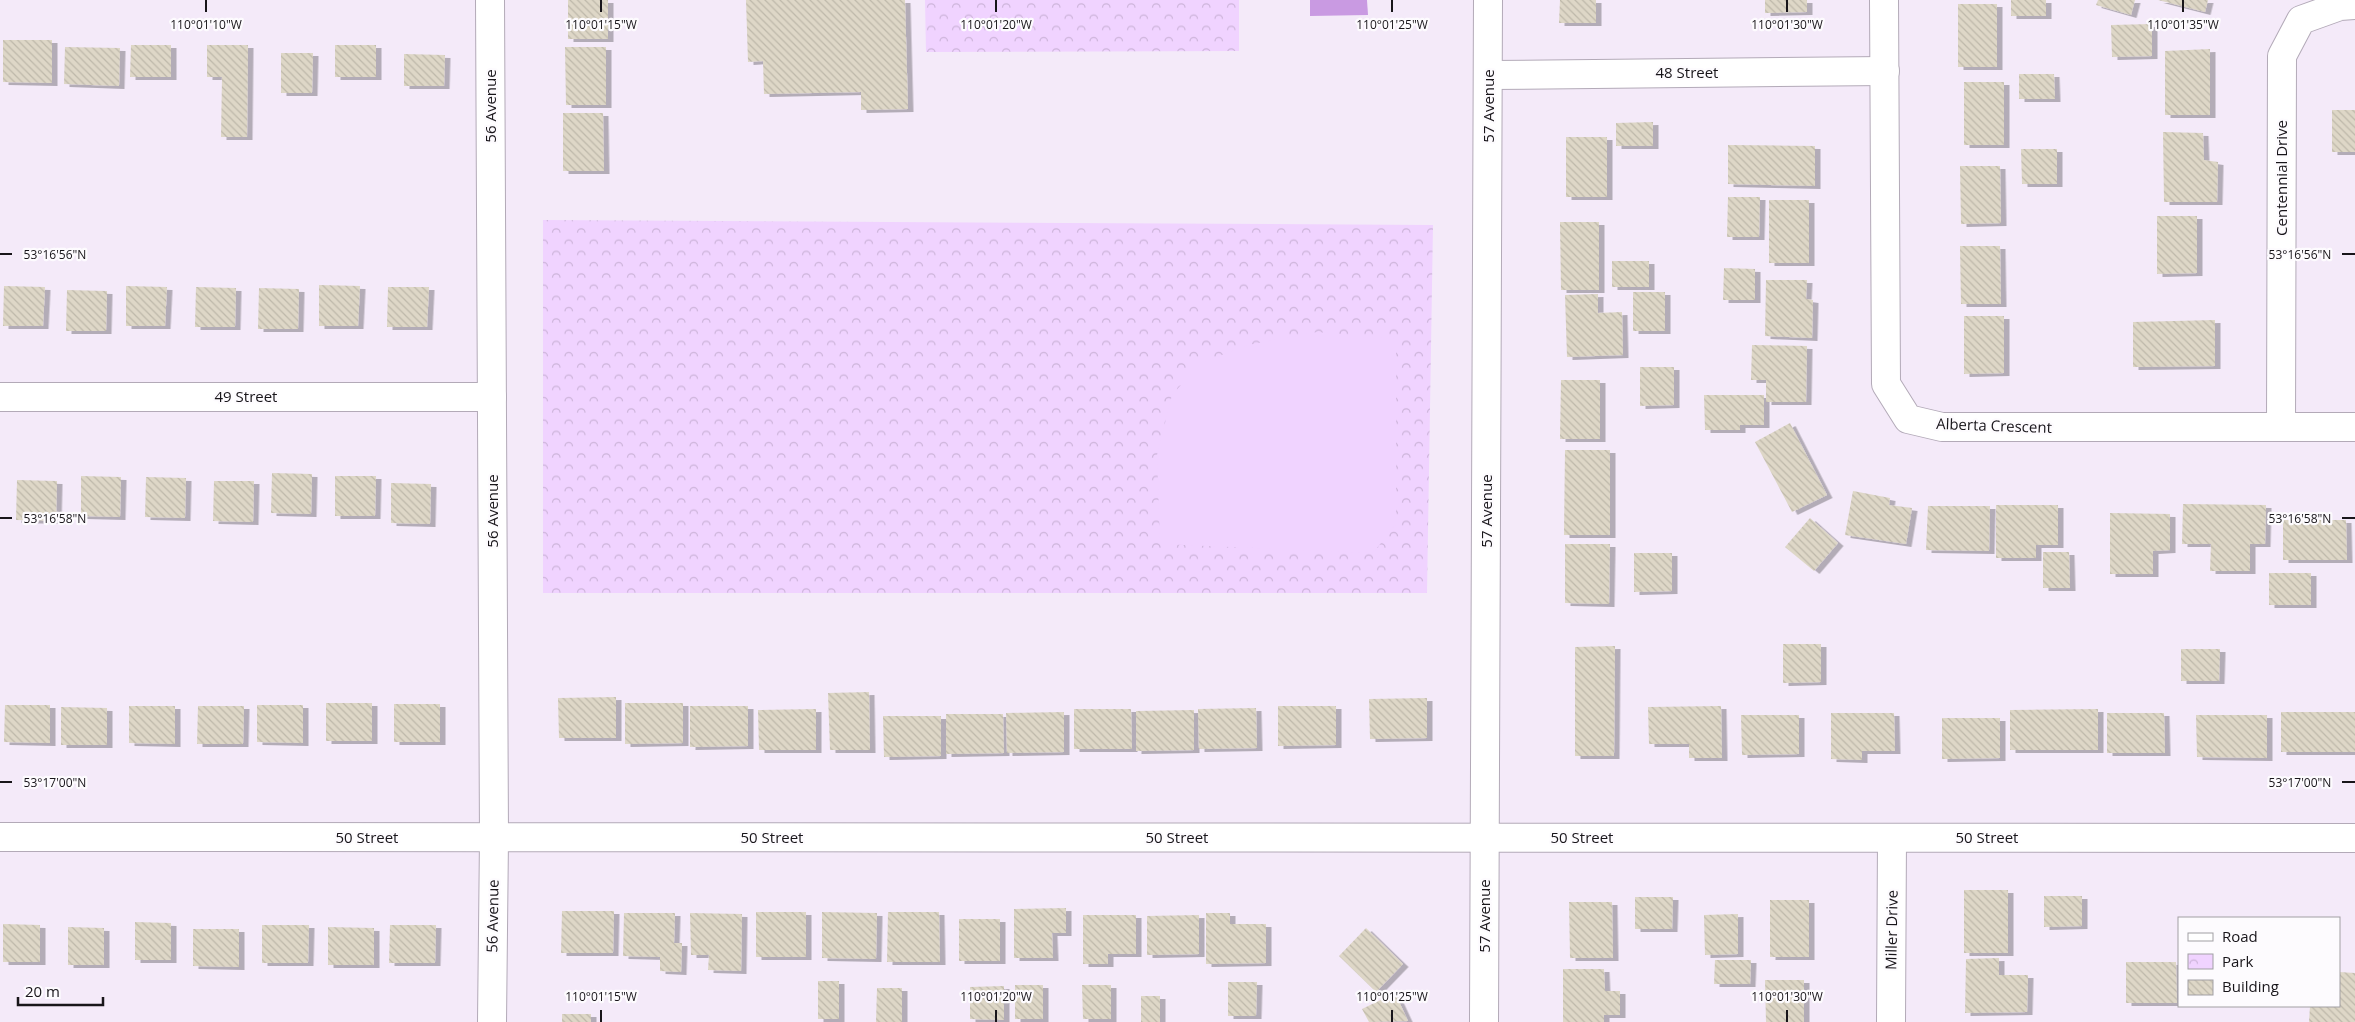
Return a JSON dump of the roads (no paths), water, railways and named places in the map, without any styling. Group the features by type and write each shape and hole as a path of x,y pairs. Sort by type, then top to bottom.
{"street":[{"name":"56 Avenue","path":"490,0 494,838 492,1022"},
{"name":"57 Avenue","path":"1484,1022 1488,0"},
{"name":"Alberta Crescent","path":"1884,0 1886,384 1908,419 1942,427 2355,427"},
{"name":"Centennial Drive","path":"2281,426 2282,56 2301,20 2340,6 2355,5"},
{"name":"48 Street","path":"1489,75 1884,71"},
{"name":"49 Street","path":"0,397 492,397"},
{"name":"50 Street","path":"0,837 2355,838"},
{"name":"Miller Drive","path":"1891,1022 1892,838"}]}
